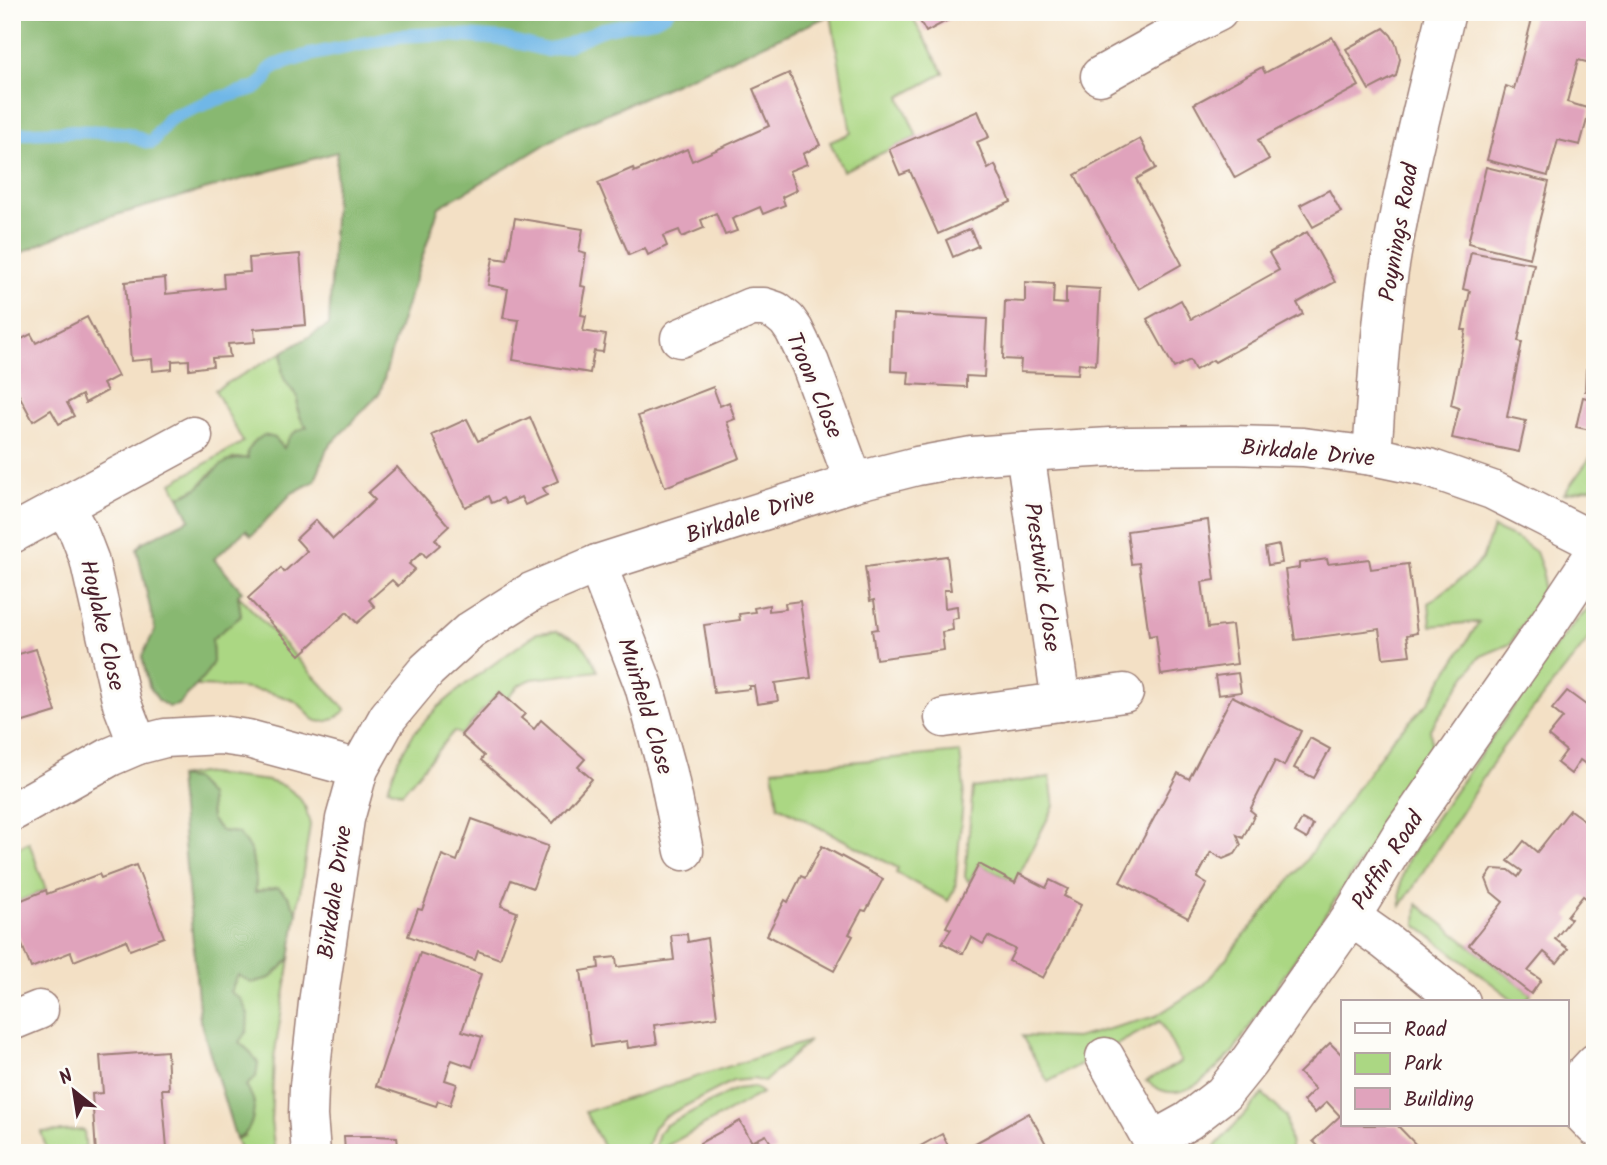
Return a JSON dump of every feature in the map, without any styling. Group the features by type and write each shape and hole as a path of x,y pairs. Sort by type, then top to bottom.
{"street":[{"path":"1100,76 1219,12"},
{"name":"Poynings Road","path":"1372,456 1381,336 1392,255 1407,174 1446,12"},
{"name":"Troon Close","path":"680,338 751,307 776,311 787,320 810,363 854,482"},
{"path":"12,534 193,436"},
{"name":"Birkdale Drive","path":"311,1153 309,1086 318,1003 345,818 359,769 388,717 427,670 470,631 531,592 597,564 854,482 917,466 972,456 1128,446 1303,447 1372,456 1429,468 1492,490 1595,542"},
{"name":"Prestwick Close","path":"1025,452 1061,702"},
{"name":"Hoylake Close","path":"64,506 89,559 122,704 138,746"},
{"name":"Puffin Road","path":"1105,1056 1155,1147 1223,1094 1248,1063 1350,917 1401,835 1595,554"},
{"name":"Muirfield Close","path":"597,564 644,685 668,773 684,851"},
{"path":"944,718 1124,693"},
{"path":"12,812 110,757 164,738 220,735 248,738 359,769"},
{"path":"1350,917 1458,1000"},
{"path":"1568,1095 1595,1063"},
{"path":"1568,1097 1595,1127"}],"green space":[{"path":"12,12 834,12 567,131 439,207 380,393 327,448 315,481 292,493 251,536 246,530 214,559 242,591 238,595 241,616 212,639 213,662 204,677 178,705 169,707 159,701 149,686 142,656 155,630 137,549 143,542 190,519 179,497 198,488 231,460 248,458 247,452 255,441 264,435 275,438 284,448 292,434 307,427 299,413 298,397 283,376 282,360 283,352 329,325 337,152 85,224 12,257"},
{"path":"834,12 909,12 944,73 900,97 917,137 843,171 830,142 851,133 831,15"},
{"path":"283,352 283,376 298,397 297,409 307,427 284,448 249,458 234,458 211,473 198,488 179,497 172,483 243,442 215,390"},
{"path":"1595,451 1595,487 1564,494"},
{"path":"1493,528 1520,540 1536,552 1543,571 1542,590 1535,605 1510,644 1479,657 1430,729 1433,754 1232,1053 1191,1088 1171,1092 1161,1090 1146,1081 1181,1062 1160,1021 1048,1082 1022,1036 1076,1038 1156,1016 1204,985 1301,867 1393,738 1427,704 1479,622 1431,626 1429,603 1482,559"},
{"path":"238,595 346,710 329,721 321,722 311,717 296,702 269,692 195,686 211,665 212,639 241,616"},
{"path":"1595,603 1595,631 1503,747 1401,906 1401,881 1409,857 1556,646"},
{"path":"556,631 583,645 598,671 532,679 519,685 507,699 499,692 461,735 454,731 402,793 388,788 398,760 414,733 437,708 537,633"},
{"path":"960,752 964,789 955,889 948,901 896,873 898,868 778,806 773,769"},
{"path":"200,773 269,781 286,787 299,797 306,809 310,825 297,912 288,896 255,892 256,880 251,851 238,833 221,831 211,820 209,796 194,779 178,777"},
{"path":"178,777 194,779 209,796 211,819 221,831 238,833 251,851 256,880 255,892 278,887 288,896 297,912 290,959 270,978 252,983 238,975 230,992 241,999 248,1014 247,1031 239,1042 258,1063 256,1077 246,1086 254,1103 252,1120 245,1133 236,1139 200,1020"},
{"path":"1050,777 1054,806 1015,883 979,864 969,882 965,877 973,788"},
{"path":"29,842 46,890 12,904 12,851"},
{"path":"1417,904 1531,994 1526,1000 1513,1000 1416,925"},
{"path":"290,959 274,1058 271,1121 275,1153 242,1153 236,1139 245,1136 248,1050 238,1042 230,992 238,975 270,978"},
{"path":"809,1041 764,1082 754,1079 733,1081 664,1117 654,1127 645,1153 607,1153 585,1112"},
{"path":"754,1087 762,1093 663,1148 662,1153 653,1153 664,1126 736,1089"},
{"path":"1263,1094 1286,1116 1292,1153 1209,1153"},
{"path":"84,1130 86,1153 48,1153 41,1132"}],"building":[{"path":"915,12 963,12 926,32"},
{"path":"1542,12 1595,12 1592,31 1595,31 1595,64 1578,60 1567,102 1590,109 1580,145 1558,140 1548,176 1487,160 1506,86 1514,89 1533,15 1540,17"},
{"path":"1384,28 1396,44 1400,59 1396,76 1369,90 1346,49"},
{"path":"1332,37 1359,86 1258,140 1269,159 1235,178 1194,104 1262,67 1265,73"},
{"path":"789,73 820,145 803,154 807,164 789,171 797,190 782,197 785,205 763,214 760,207 732,219 737,231 725,235 716,213 701,220 704,228 682,237 679,230 663,236 667,246 648,255 645,248 629,255 598,183 633,168 634,172 687,149 692,161 769,126 753,89"},
{"path":"978,111 989,137 977,142 988,169 995,165 1011,202 938,234 910,171 900,175 889,149"},
{"path":"1140,139 1156,168 1136,179 1182,264 1138,289 1075,175"},
{"path":"1486,167 1549,182 1530,258 1468,243"},
{"path":"1329,190 1341,212 1313,227 1300,205"},
{"path":"515,218 583,229 579,251 586,253 581,286 586,287 581,315 586,316 583,331 606,335 603,352 594,351 590,373 513,360 519,320 503,318 508,289 488,285 493,258 507,260"},
{"path":"970,229 978,246 953,257 946,240"},
{"path":"1307,232 1335,282 1297,303 1303,314 1215,362 1213,360 1195,370 1190,360 1174,368 1147,319 1181,300 1191,319 1279,270 1269,253"},
{"path":"1471,252 1534,264 1518,341 1522,342 1507,417 1526,421 1519,452 1452,438 1459,408 1451,405 1466,330 1462,330 1470,291 1463,289"},
{"path":"300,254 306,325 254,329 255,342 228,344 230,357 212,358 213,366 189,369 189,360 172,361 172,369 153,371 152,359 131,361 125,282 165,278 166,294 224,288 223,274 250,272 249,258"},
{"path":"1025,282 1054,284 1053,303 1066,304 1066,287 1100,289 1096,365 1079,363 1078,374 1020,372 1021,360 1003,359 1005,301 1025,302"},
{"path":"893,314 987,319 984,377 966,376 966,387 908,384 909,372 891,371"},
{"path":"87,317 118,376 103,384 107,391 85,403 82,395 67,403 74,416 59,424 51,410 33,421 12,382 12,344 31,334 36,343"},
{"path":"1595,368 1595,391 1585,391 1586,369"},
{"path":"713,387 720,406 729,402 735,419 727,422 740,458 665,487 638,416"},
{"path":"1583,397 1595,400 1595,431 1576,427"},
{"path":"530,417 558,481 543,488 547,495 525,505 521,497 506,504 503,498 492,503 489,496 465,507 432,435 467,419 478,441"},
{"path":"397,467 449,526 435,539 440,545 426,557 422,552 409,564 415,569 398,586 392,580 369,600 375,607 357,623 347,612 300,655 248,598 281,568 284,572 307,551 296,539 316,520 333,539 375,500 368,493"},
{"path":"1208,520 1215,580 1202,582 1208,628 1232,625 1237,664 1161,675 1156,635 1149,636 1139,563 1131,564 1127,531"},
{"path":"1279,545 1282,563 1268,565 1265,548"},
{"path":"947,556 951,590 944,590 945,608 957,606 958,618 952,619 953,630 942,632 944,650 876,659 872,630 878,629 865,567"},
{"path":"1327,559 1328,564 1369,559 1371,569 1408,564 1417,633 1407,635 1410,655 1383,658 1379,629 1295,640 1285,570 1299,568 1299,563"},
{"path":"800,601 811,678 775,683 778,701 757,704 754,686 749,686 750,689 714,693 704,625 740,620 739,614 755,612 754,608 769,605 769,611 786,609 785,603"},
{"path":"36,649 56,712 17,724 15,718 12,719 12,656"},
{"path":"1238,673 1241,692 1218,695 1215,676"},
{"path":"1567,691 1590,708 1595,702 1595,771 1580,760 1571,774 1557,763 1566,751 1548,736 1563,718 1552,709"},
{"path":"500,692 525,714 521,718 534,729 541,720 585,759 578,767 592,779 553,823 481,760 484,756 461,735"},
{"path":"1232,696 1301,731 1284,766 1275,761 1250,810 1255,814 1243,838 1237,835 1241,845 1235,854 1223,859 1211,852 1197,878 1207,884 1188,918 1120,882 1178,773 1189,779"},
{"path":"1310,738 1330,749 1314,778 1294,768"},
{"path":"1570,810 1595,828 1595,905 1583,896 1567,916 1571,919 1555,939 1568,949 1557,963 1544,952 1528,971 1541,980 1531,994 1469,945 1503,902 1491,892 1486,879 1493,869 1509,870 1518,877 1522,871 1508,861 1524,841 1537,852"},
{"path":"472,819 548,846 533,888 511,880 501,906 517,912 500,959 478,951 475,960 408,936 418,909 422,910 442,855 457,861"},
{"path":"1302,819 1313,825 1307,839 1295,832"},
{"path":"822,846 883,879 866,911 862,910 849,934 853,936 834,971 767,935 785,900 788,902 801,876 805,878"},
{"path":"979,864 1015,883 1019,874 1046,888 1050,880 1068,889 1064,896 1081,905 1043,978 1009,961 1015,949 988,936 983,944 971,937 963,954 942,943 951,929 946,927"},
{"path":"136,865 164,937 130,950 126,940 74,961 71,952 31,968 12,919 12,904 46,890 47,894 99,874 101,878"},
{"path":"687,934 688,942 707,938 717,1017 654,1025 657,1044 628,1048 627,1041 591,1046 581,971 599,968 598,959 616,957 617,967 674,960 671,935"},
{"path":"420,953 481,974 462,1031 482,1037 472,1067 452,1060 450,1064 445,1080 457,1084 450,1105 438,1101 436,1106 376,1086"},
{"path":"1330,1043 1341,1054 1341,1126 1398,1126 1424,1153 1347,1153 1343,1150 1340,1153 1325,1153 1313,1141 1340,1116 1327,1102 1315,1113 1303,1101 1315,1089 1299,1073"},
{"path":"167,1051 169,1089 162,1089 167,1148 96,1153 92,1094 103,1093 100,1056"},
{"path":"1029,1113 1051,1153 957,1153 992,1134"},
{"path":"740,1121 752,1142 766,1135 775,1150 769,1153 706,1153 700,1143"},
{"path":"942,1134 952,1153 919,1153 917,1148"},
{"path":"344,1136 397,1137 398,1146 376,1153 345,1153"}],"waterway":[{"path":"12,134 126,133 152,142 168,120 214,100 257,87 265,80 269,70 277,65 309,55 398,36 435,34 504,39 547,50 567,45 603,29 654,19 667,12"}]}
